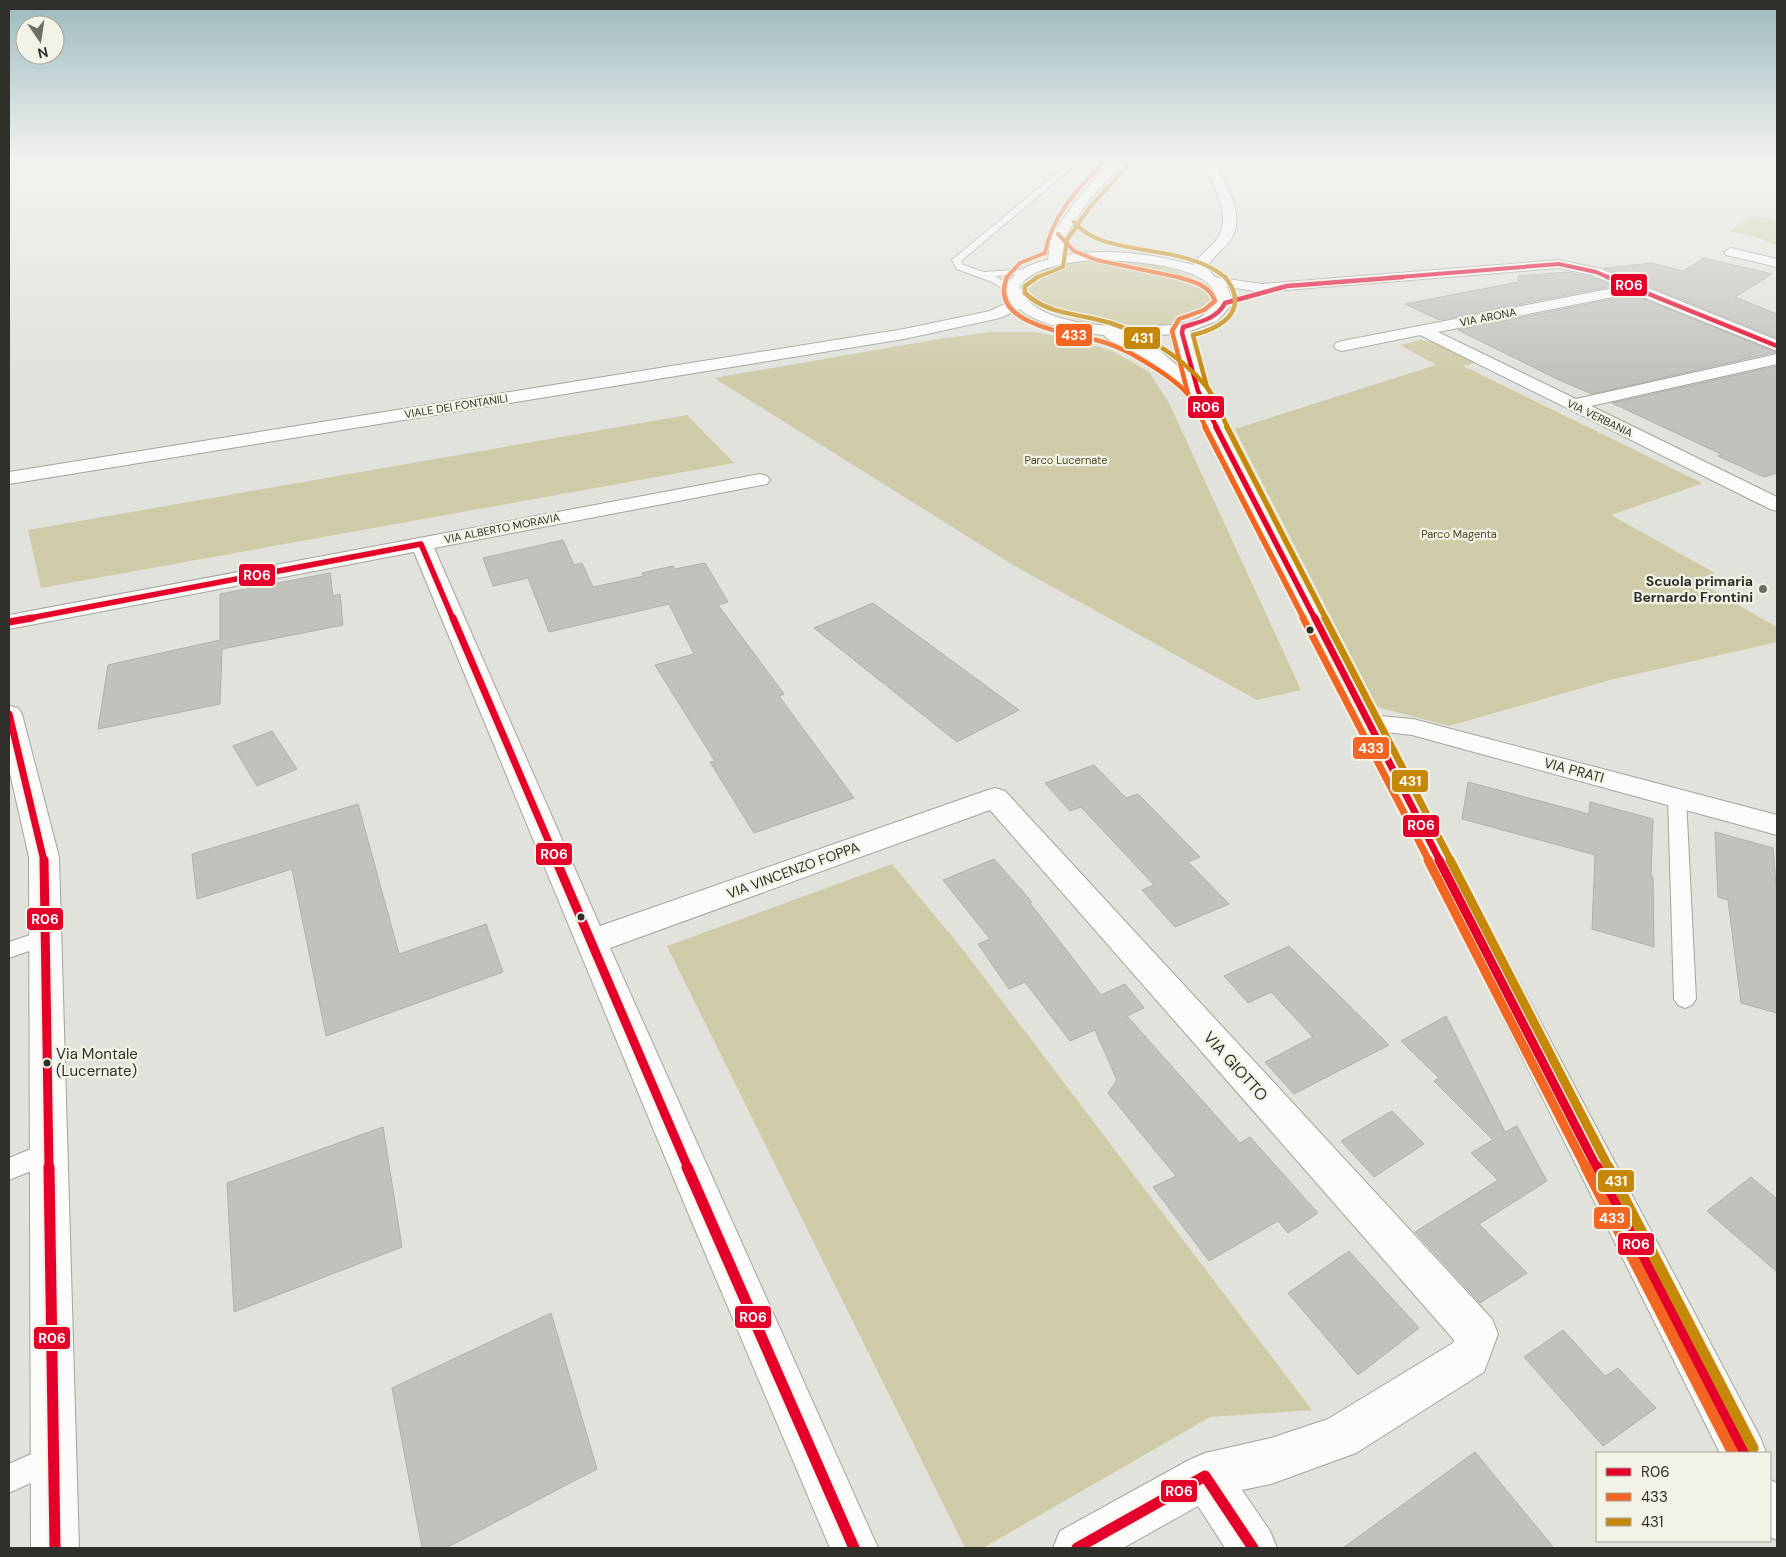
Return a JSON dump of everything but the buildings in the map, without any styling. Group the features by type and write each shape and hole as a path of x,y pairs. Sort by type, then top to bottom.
{"street":[{"path":"1055,261 1058,236 1062,232"},
{"path":"1068,232 1078,243 1119,256"},
{"path":"1147,259 1186,252 1215,232"},
{"path":"1227,232 1226,236 1204,258 1201,266 1210,279 1225,294 1226,303 1287,286"},
{"path":"1731,252 1777,263"},
{"path":"1018,298 1015,282 1027,271 1055,261 1090,256 1119,256 1147,259 1182,267 1210,279 1262,288 1551,264 1583,268 1777,346"},
{"name":"VIA ARONA","path":"1342,346 1634,288"},
{"name":"VIALE DEI FONTANILI","path":"9,478 904,334 995,315 1018,298 1036,313 1056,321 1098,330 1144,332 1184,327 1211,318 1223,309 1226,303"},
{"name":"VIALE DEI FONTANILI","path":"904,334 1012,322 1056,321"},
{"path":"1184,327 1182,333 1198,391 1743,1452"},
{"path":"1098,330 1154,355 1198,391"},
{"name":"VIA VERBANIA","path":"1422,330 1777,505"},
{"path":"1574,406 1777,359"},
{"name":"VIA ALBERTO MORAVIA","path":"9,622 760,480"},
{"path":"1758,496 1777,490"},
{"path":"421,544 708,1215 854,1548"},
{"path":"9,714 44,858 55,1548"},
{"name":"VIA PRATI","path":"1368,723 1413,727 1777,824"},
{"name":"VIA VINCENZO FOPPA","path":"591,942 995,798"},
{"name":"VIA GIOTTO","path":"995,798 1477,1334 1469,1357 1340,1437 1271,1461 1205,1476"},
{"path":"1078,1548 1205,1476 1253,1548"},
{"path":"1771,1505 1777,1517"}],"lane":[{"path":"990,232 956,260 960,268 983,274 1004,283 1018,298"},
{"path":"983,274 1027,271"},
{"path":"1677,798 1685,999"},
{"path":"9,950 45,938"},
{"path":"9,1168 48,1153"},
{"path":"9,1479 53,1458"}],"green space":[{"path":"1732,232 1777,232 1777,245 1753,236"},
{"path":"1119,261 1159,266 1189,275 1201,282 1209,291 1211,302 1199,314 1180,322 1157,326 1131,326 1079,320 1058,314 1042,307 1028,293 1028,286 1033,278 1054,267 1083,262"},
{"name":"Parco Lucernate","path":"991,332 1034,332 1067,338 1113,351 1149,372 1169,403 1301,690 1257,700 1013,565 714,378 939,339"},
{"name":"Parco Magenta","path":"1421,340 1437,343 1474,363 1463,366 1700,482 1701,484 1611,515 1715,573 1694,580 1777,627 1777,642 1610,680 1449,726 1377,707 1235,429 1436,365 1400,345"},
{"path":"687,415 734,463 41,588 28,530"},
{"path":"892,864 964,951 1312,1410 1210,1417 983,1548 965,1548 667,946"}],"transit line":[{"name":"433","path":"1050,232 1045,253 1020,263 1006,277 1004,298 1011,309 1022,318 1037,325 1103,342 1131,354 1157,370 1190,397 1732,1452"},
{"name":"431","path":"1073,232 1067,240 1063,267 1035,278 1025,286 1025,293 1042,306 1052,310 1097,319 1134,333 1173,356 1206,386 1753,1448"},
{"name":"431","path":"1083,232 1098,240 1178,255 1199,261 1216,269 1228,280 1234,294 1234,308 1230,316 1218,326 1193,335 1207,387 1215,401"},
{"name":"433","path":"1058,234 1074,251 1096,260 1172,275 1192,281 1206,288 1212,294 1215,301 1210,307 1179,319 1172,331 1188,394 1197,411"},
{"name":"R06","path":"1743,1452 1198,391 1182,333 1183,327 1213,316 1218,313 1225,303 1287,286 1559,264 1596,272 1777,346"},
{"name":"R06","path":"9,622 421,544 708,1215 854,1548"},
{"name":"R06","path":"9,714 44,857 55,1548"},
{"name":"R06","path":"1077,1548 1205,1476 1253,1548"}],"place":[{"name":"Scuola primaria Bernardo Frontini","path":"1763,589"},
{"name":"Via Montale (Lucernate)","path":"47,1063"}]}
